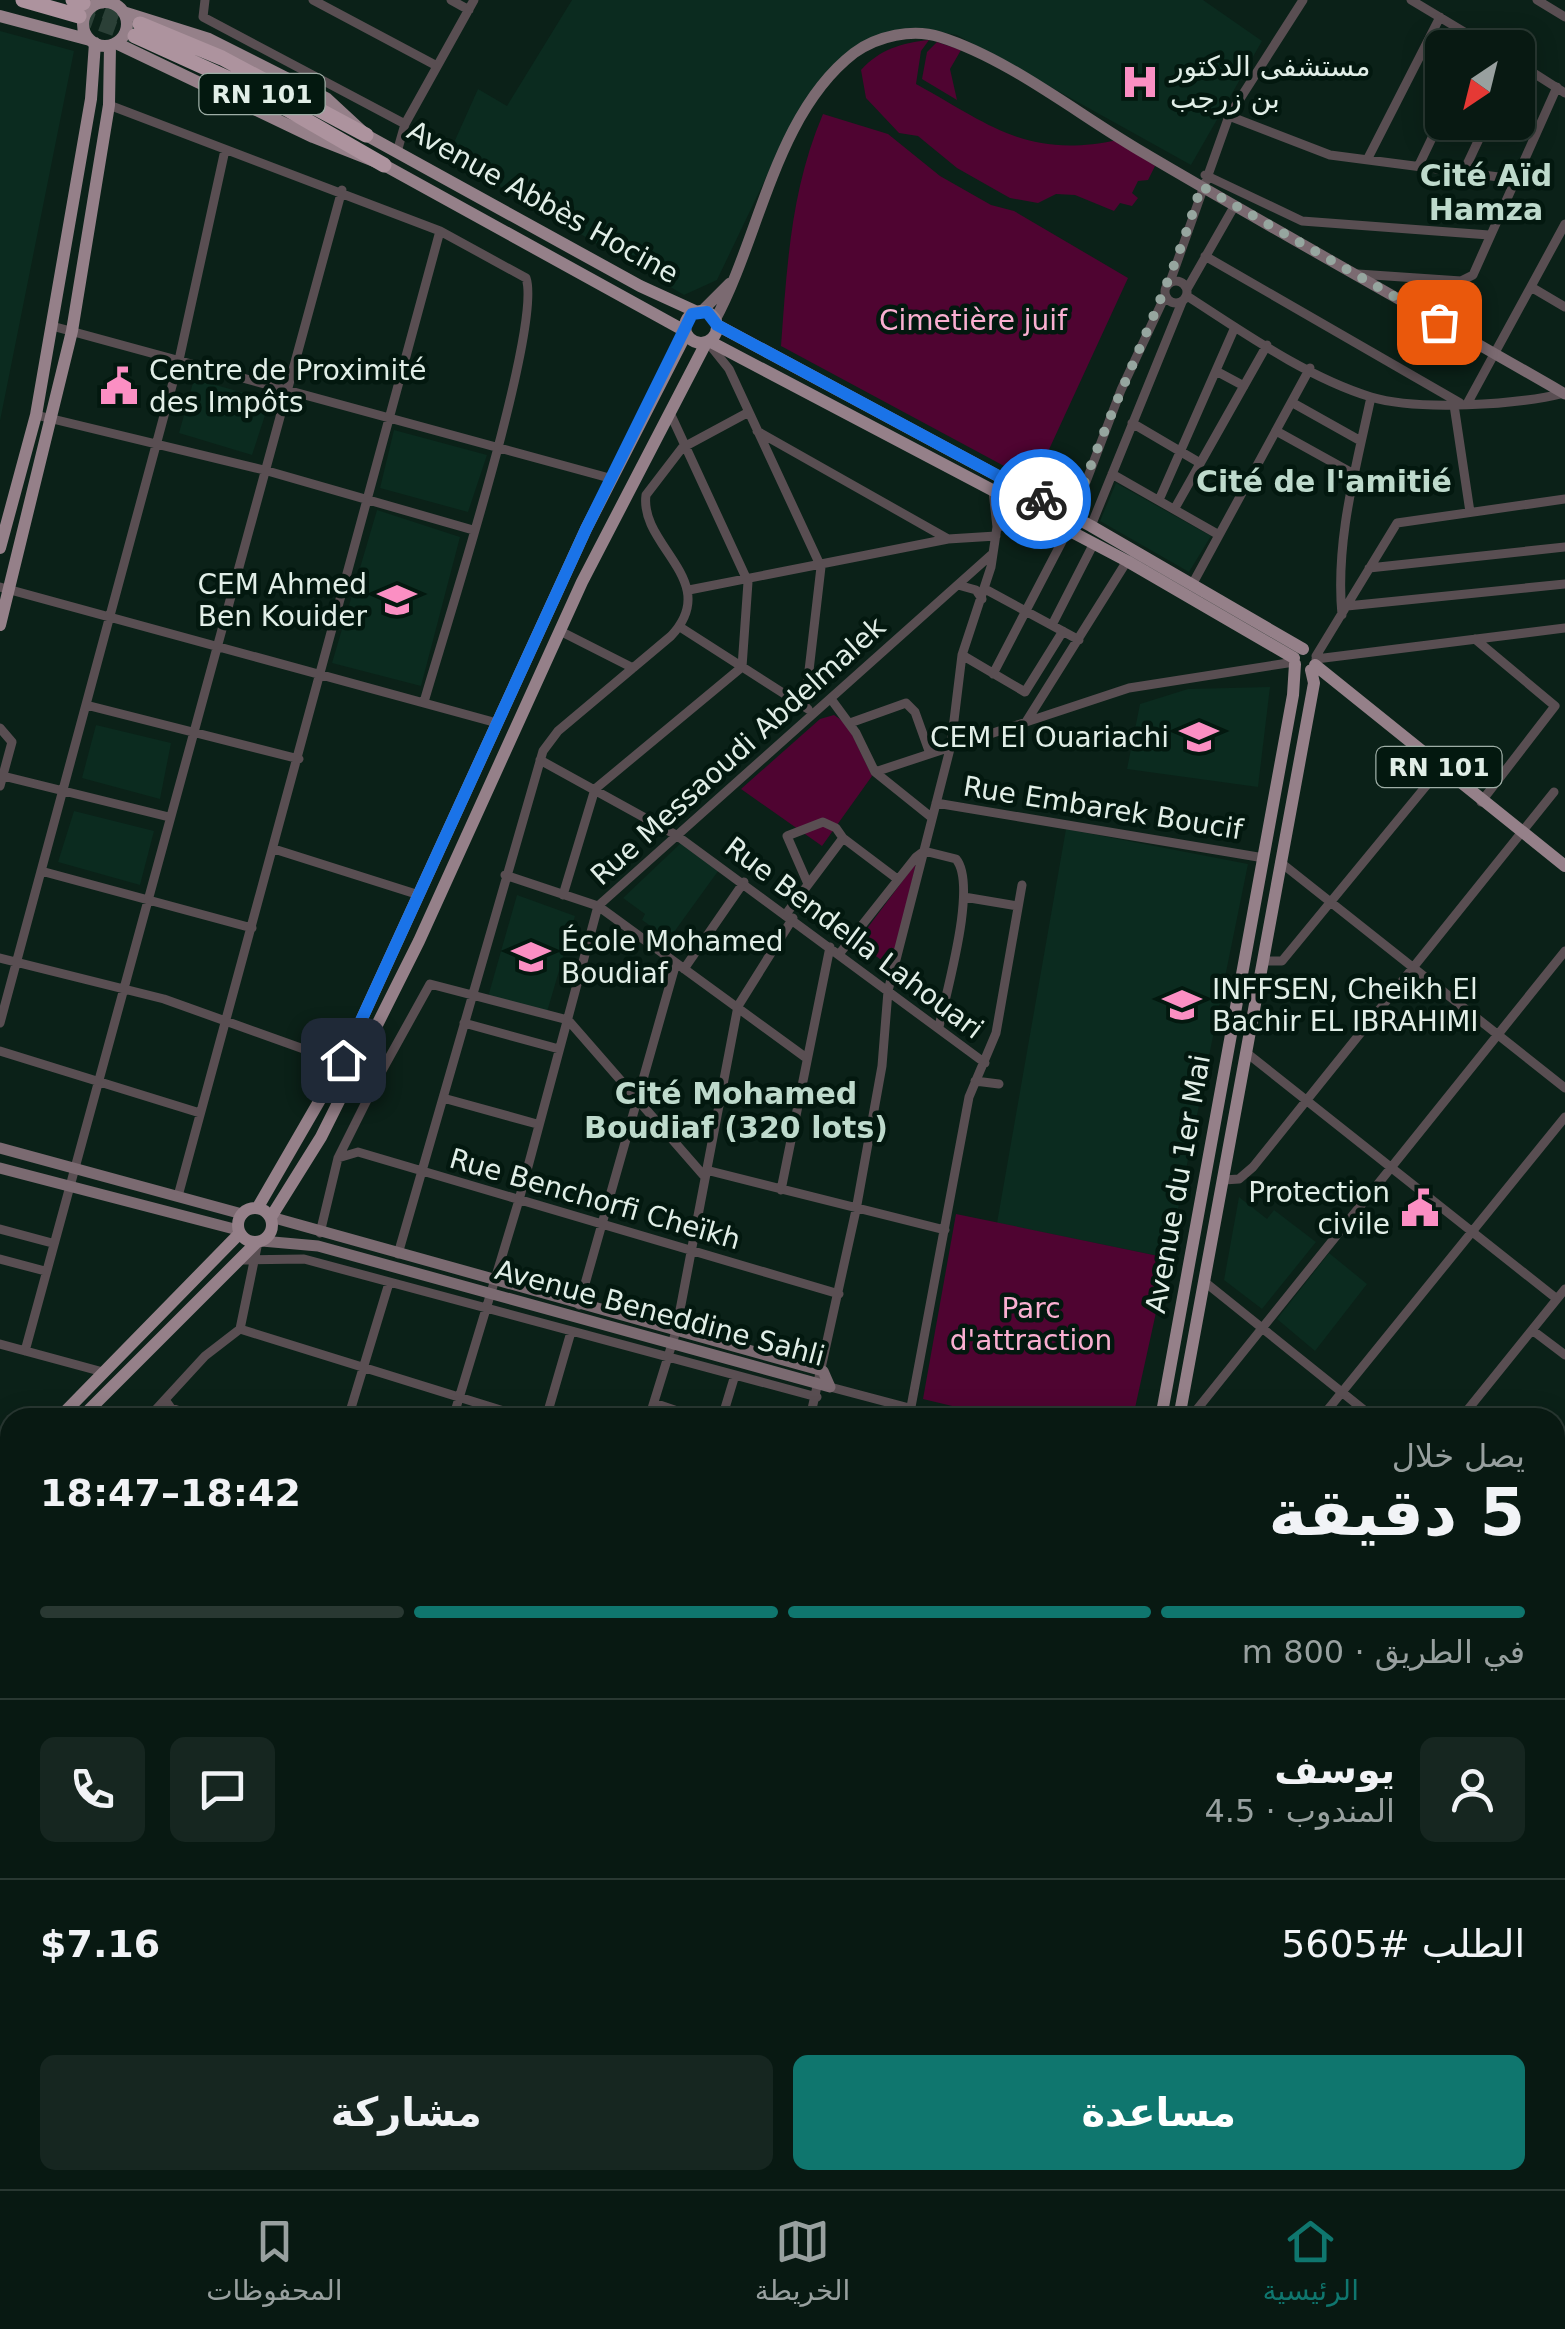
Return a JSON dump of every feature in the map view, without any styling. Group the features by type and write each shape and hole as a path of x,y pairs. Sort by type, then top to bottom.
{"highway":[{"path":"22,0 99,4"},
{"name":"RN 101","path":"366,134 222,58 138,30 252,89 384,165"}],"main road":[{"path":"0,548 36,415 91,99 92,42 83,23 99,4 126,29 113,44 109,105 72,331 53,418 5,588 0,625"},
{"name":"Avenue Abbès Hocine","path":"99,4 172,24 257,62 326,98 366,134 396,152 640,286 699,311"},
{"name":"Avenue Abbès Hocine","path":"0,16 92,42 113,44 312,138 384,165 686,332"},
{"path":"69,1408 239,1232 242,1214 258,1208 343,1060 496,723 686,332 688,317 699,311 716,322 707,342 669,410 560,631 357,1066 321,1137 271,1217 271,1234 238,1260 91,1408"},
{"name":"RN 101","path":"716,322 1193,583 1304,658 1565,866"},
{"path":"686,332 694,342 707,342"},
{"name":"RN 101","path":"707,342 1094,543 1304,658"},
{"name":"Avenue du 1er Mai","path":"1163,1408 1304,658"},
{"name":"Avenue du 1er Mai","path":"1181,1408 1314,683 1304,658"},
{"path":"1264,858 1280,862"},
{"path":"1245,958 1264,961"},
{"path":"1205,1176 1224,1180"},
{"path":"258,1208 271,1217"},
{"path":"239,1232 259,1242"}],"street":[{"path":"205,0 203,17 404,128"},
{"path":"313,0 437,66"},
{"path":"396,152 404,128 472,5 451,0"},
{"path":"1073,516 1121,390 1166,296 1203,181 1229,116 1304,0"},
{"path":"1411,0 1460,30"},
{"path":"1537,0 1565,17"},
{"path":"1368,158 1440,18"},
{"path":"716,322 792,134 822,90 855,52 900,34 921,32 956,43 1203,181 1236,205 1564,393"},
{"path":"1355,274 1468,279 1561,90 1535,74"},
{"path":"109,105 440,230 518,272 528,286 497,447 424,702"},
{"path":"1229,116 1315,151 1514,179"},
{"path":"1419,165 1431,140"},
{"path":"1463,173 1479,140"},
{"path":"0,1022 178,360 225,150"},
{"path":"1203,181 1302,221 1489,234"},
{"path":"25,1351 71,1170 125,990 342,190"},
{"path":"1091,526 1141,396 1186,295 1236,205"},
{"path":"1470,512 1462,404 1495,354 1565,224"},
{"path":"178,1196 300,759 440,230"},
{"path":"1205,256 1462,404"},
{"path":"699,311 733,280"},
{"path":"1170,282 1180,281 1186,295 1235,327 1372,397 1462,404 1564,393"},
{"path":"1530,287 1565,306"},
{"path":"1166,296 1174,303 1186,295"},
{"path":"52,326 613,479"},
{"path":"1159,500 1184,452 1235,327"},
{"path":"707,342 729,369 820,567 805,704"},
{"path":"1175,508 1267,345"},
{"path":"1193,583 1310,368"},
{"path":"1216,371 1244,386"},
{"path":"1121,390 1141,396"},
{"path":"1342,617 1340,591 1352,472 1372,397"},
{"path":"1294,403 1359,440"},
{"path":"563,895 595,789 742,667 748,582 682,448 669,410"},
{"path":"398,1254 540,760 558,732 680,627 689,590 649,514 646,494 682,448 748,413"},
{"path":"36,415 264,470 473,530"},
{"path":"1132,424 1200,463"},
{"path":"1194,426 1216,438"},
{"path":"755,429 948,539"},
{"path":"1278,432 1352,472"},
{"path":"1112,474 1219,535"},
{"path":"631,488 646,494"},
{"path":"1082,490 1102,498"},
{"path":"823,1371 882,1066 888,990 951,745 962,655 983,594 997,532 993,491"},
{"path":"1304,658 1342,617 1398,523 1565,499"},
{"path":"689,590 748,582 997,532 1043,518"},
{"path":"993,674 1068,530"},
{"path":"1052,625 1094,543"},
{"path":"1369,568 1565,547"},
{"name":"Rue Messaoudi Abdelmalek","path":"457,1408 519,1200 598,906 991,555"},
{"path":"1026,722 1127,561"},
{"path":"958,584 1026,612 1078,640"},
{"path":"1348,606 1565,584"},
{"path":"5,588 496,723"},
{"path":"680,627 805,704 813,715"},
{"path":"875,772 929,751 1168,679 1304,658 1565,628"},
{"path":"962,655 1022,691 1029,690 1063,630"},
{"path":"560,631 634,668"},
{"path":"1475,639 1555,706 1481,802"},
{"path":"831,699 850,723 875,772 931,816"},
{"path":"850,723 906,703 915,712 929,751"},
{"path":"86,705 300,759"},
{"path":"0,728 12,742 2,781 169,817"},
{"name":"Rue Bendella Lahouari","path":"540,760 676,835 985,1064"},
{"path":"1264,961 1282,960 1440,768"},
{"path":"1224,1180 1244,1175 1416,968 1554,792"},
{"name":"Rue Embarek Boucif","path":"936,803 1264,858"},
{"path":"808,884 787,836 823,822 836,828 896,878"},
{"path":"653,1408 676,1330 738,1006 808,884 844,838"},
{"path":"274,849 416,894"},
{"path":"840,953 896,878 924,852"},
{"path":"924,852 950,857 961,865 964,897 939,1027"},
{"path":"1280,862 1333,900 1565,1088"},
{"path":"41,871 252,928"},
{"path":"505,876 598,906 805,1057"},
{"path":"579,1304 636,1101 680,966 744,882"},
{"path":"910,1407 975,1081 996,1033 1022,885"},
{"path":"964,897 1018,906"},
{"path":"781,1190 830,947"},
{"path":"1198,1408 1565,951"},
{"path":"0,958 226,1020 379,1076"},
{"path":"320,1232 338,1158 430,984 470,998 568,1020 636,1101 706,1174 945,1230"},
{"path":"464,1023 559,1049"},
{"path":"0,1052 200,1113"},
{"path":"1248,1054 1557,1299"},
{"path":"975,1081 998,1084"},
{"path":"443,1098 537,1124"},
{"path":"1330,1408 1565,1117"},
{"path":"0,1148 242,1214"},
{"name":"Rue Benchorfi Cheïkh","path":"338,1158 358,1152 839,1294"},
{"path":"0,1168 239,1232"},
{"name":"Avenue Beneddine Sahli","path":"271,1217 823,1371 822,1390"},
{"path":"0,1229 52,1243"},
{"path":"169,1408 205,1356 240,1330 259,1242 278,1258"},
{"name":"Avenue Beneddine Sahli","path":"259,1242 318,1246 489,1301 822,1390"},
{"path":"0,1259 45,1271"},
{"name":"Avenue Beneddine Sahli","path":"238,1260 304,1259 390,1282 489,1301 571,1332 671,1351 735,1375 822,1390"},
{"path":"351,1408 390,1282"},
{"path":"1206,1283 1362,1408"},
{"path":"1470,1408 1565,1289"},
{"path":"240,1330 494,1408"},
{"path":"1532,1330 1565,1356"},
{"path":"549,1408 571,1332"},
{"path":"0,1344 103,1372"},
{"path":"725,1408 735,1375"},
{"path":"815,1408 822,1390 913,1408"},
{"path":"654,1404 667,1408"}],"shaded area":[{"path":"572,0 1203,0 1262,41 1191,165 957,35 918,28 864,44 793,121 717,280 684,295 448,156 478,89 507,106"},
{"path":"0,31 74,51 0,421"},
{"path":"194,379 270,400 252,455 179,433"},
{"path":"394,430 487,455 468,512 380,488"},
{"path":"1116,483 1211,536 1189,572 1100,521"},
{"name":"CEM Ahmed Ben Kouider","path":"377,510 460,537 421,686 332,663"},
{"name":"CEM El Ouariachi","path":"1270,687 1258,787 1127,769 1140,704 1188,689"},
{"path":"96,725 171,743 160,799 82,778"},
{"path":"74,811 154,831 140,885 58,862"},
{"path":"1066,829 1248,864 1168,1258 997,1223"},
{"path":"683,841 721,867 669,939 642,920 645,914 623,898"},
{"name":"École Mohamed Boudiaf","path":"517,895 575,916 547,1012 488,997"},
{"path":"1239,1197 1267,1219 1274,1210 1316,1242 1262,1309 1224,1280"},
{"path":"1329,1253 1367,1284 1315,1351 1277,1319"}],"green space":[{"path":"929,40 921,51 916,84 967,113 1034,142 1086,145 1118,140 1155,166 1148,180 1138,181 1132,193 1138,198 1132,206 1120,203 1114,211 1075,195 1056,194 1038,203 1010,198 957,168 918,136 899,133 866,98 861,70 892,48"},
{"path":"937,42 961,50 950,69 957,100 922,79 927,52"},
{"name":"Cimetière juif","path":"823,114 888,134 940,176 991,205 1014,211 1128,278 1034,482 781,346 797,199"},
{"path":"834,715 847,724 872,776 822,846 741,789 820,719"},
{"path":"916,863 892,968 857,942"},
{"name":"Parc d'attraction","path":"956,1214 1168,1258 1135,1408 960,1408 923,1399"}],"tunnel":[{"path":"83,3 136,23"},
{"path":"79,16 135,36"}],"way so far":[{"path":"1041,499 1073,516 1121,390 1166,296 1165,288 1185,242 1201,186 1439,322"}],"place":[{"name":"مستشفى الدكتور بن زرجب","path":"1140,82"},
{"name":"Centre de Proximité des Impôts","path":"119,386"},
{"name":"CEM Ahmed Ben Kouider","path":"397,600"},
{"name":"CEM El Ouariachi","path":"1199,737"},
{"name":"École Mohamed Boudiaf","path":"531,957"},
{"name":"INFFSEN, Cheikh El Bachir EL IBRAHIMI","path":"1182,1005"},
{"name":"Protection civile","path":"1420,1208"}],"district":[{"name":"Cité Aïd Hamza","path":"1486,192"},
{"name":"Cité de l'amitié","path":"1324,481"},
{"name":"Cité Mohamed Boudiaf (320 lots)","path":"736,1110"}],"route":[{"path":"343,1060 394,941 586,529 686,334 688,317 707,312 717,325 1041,499"}]}
